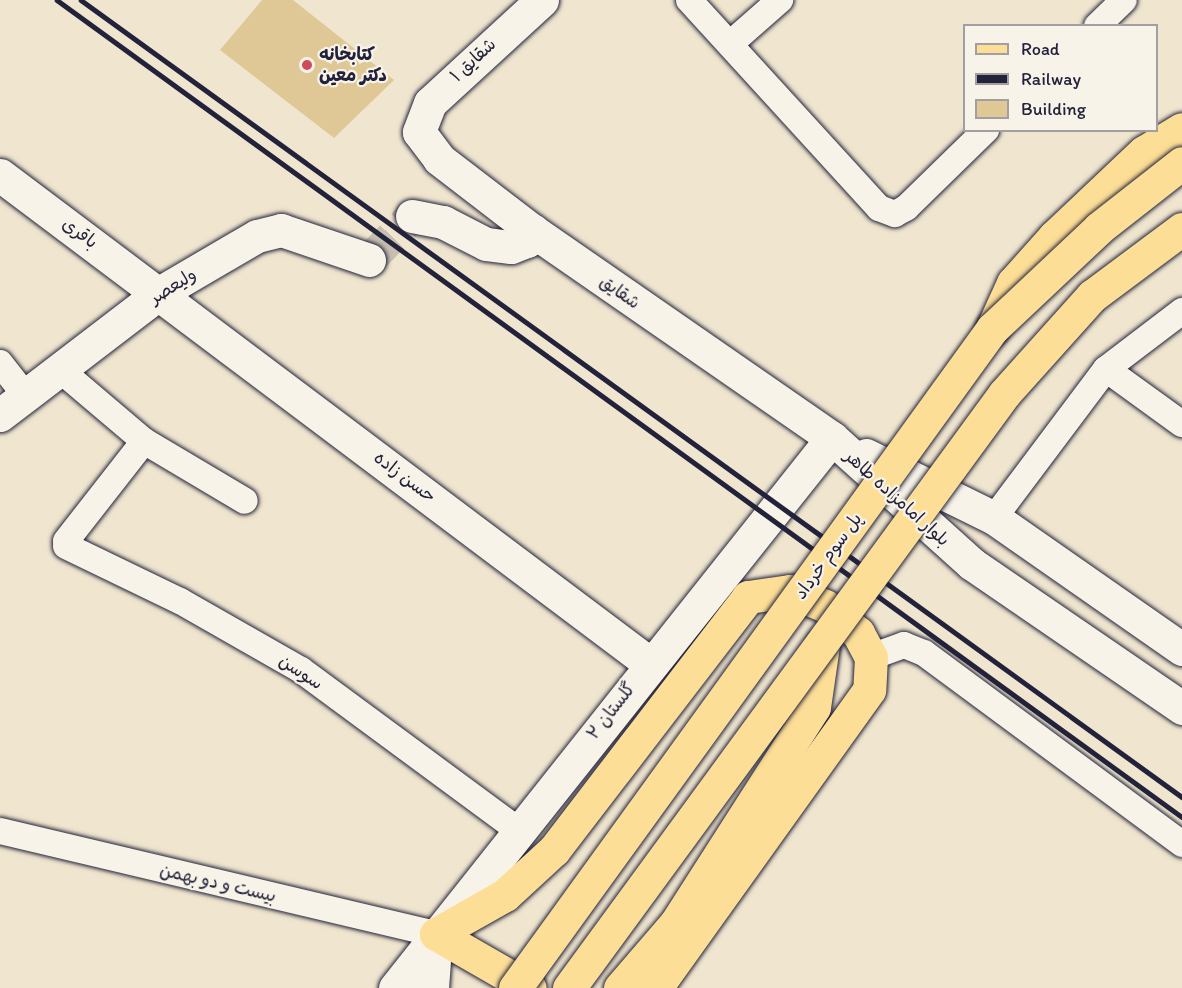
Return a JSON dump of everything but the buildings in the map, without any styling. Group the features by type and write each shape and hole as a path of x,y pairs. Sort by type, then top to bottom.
{"main road":[{"path":"992,329 1013,283 1053,237 1144,152 1182,129"},
{"name":"پل سوم خرداد","path":"515,988 992,329 1098,228 1182,163"},
{"path":"569,988 1055,332 1092,296 1182,229"},
{"path":"436,934 506,895 554,850 748,597 790,591 825,606 858,633 871,657 869,690 850,720 656,988"},
{"path":"620,988 676,923 814,706 823,645"},
{"path":"436,934 530,988"}],"street":[{"name":"۱ شقایق","path":"419,132 430,103 448,82 542,0"},
{"path":"689,0 879,208 895,214 984,132"},
{"path":"730,44 780,0"},
{"path":"1099,24 1124,0"},
{"name":"شقایق","path":"419,132 439,159 533,231 832,438"},
{"name":"باقری","path":"0,175 161,292"},
{"path":"412,216 443,222 486,244 511,247 527,241 533,231"},
{"name":"ولیعصر","path":"0,415 58,368 161,292 257,236 281,230 369,260"},
{"name":"حسن زاده","path":"161,292 649,663"},
{"path":"994,518 1106,369 1182,311"},
{"path":"0,363 25,395"},
{"path":"58,368 144,441 245,501"},
{"path":"1106,369 1182,424"},
{"name":"بلوار امامزاده طاهر","path":"832,438 994,518 1182,649"},
{"name":"بلوار امامزاده طاهر","path":"832,438 972,564 1182,708"},
{"name":"گلستان ۲","path":"395,988 649,663 832,438"},
{"name":"سوسن","path":"144,441 66,544 180,601 301,670 518,830"},
{"path":"1077,636 1067,618 1069,603 1087,594 1115,602"},
{"path":"871,657 904,645 924,653 1182,844"},
{"name":"بیست و دو بهمن","path":"0,831 436,934"},
{"path":"432,988 436,934"}],"tunnel":[{"path":"369,260 412,216"}],"railway":[{"path":"57,0 1182,817"},
{"path":"81,0 1182,797"}],"place":[{"name":"کتابخانه دکتر معین","path":"307,65"}]}
